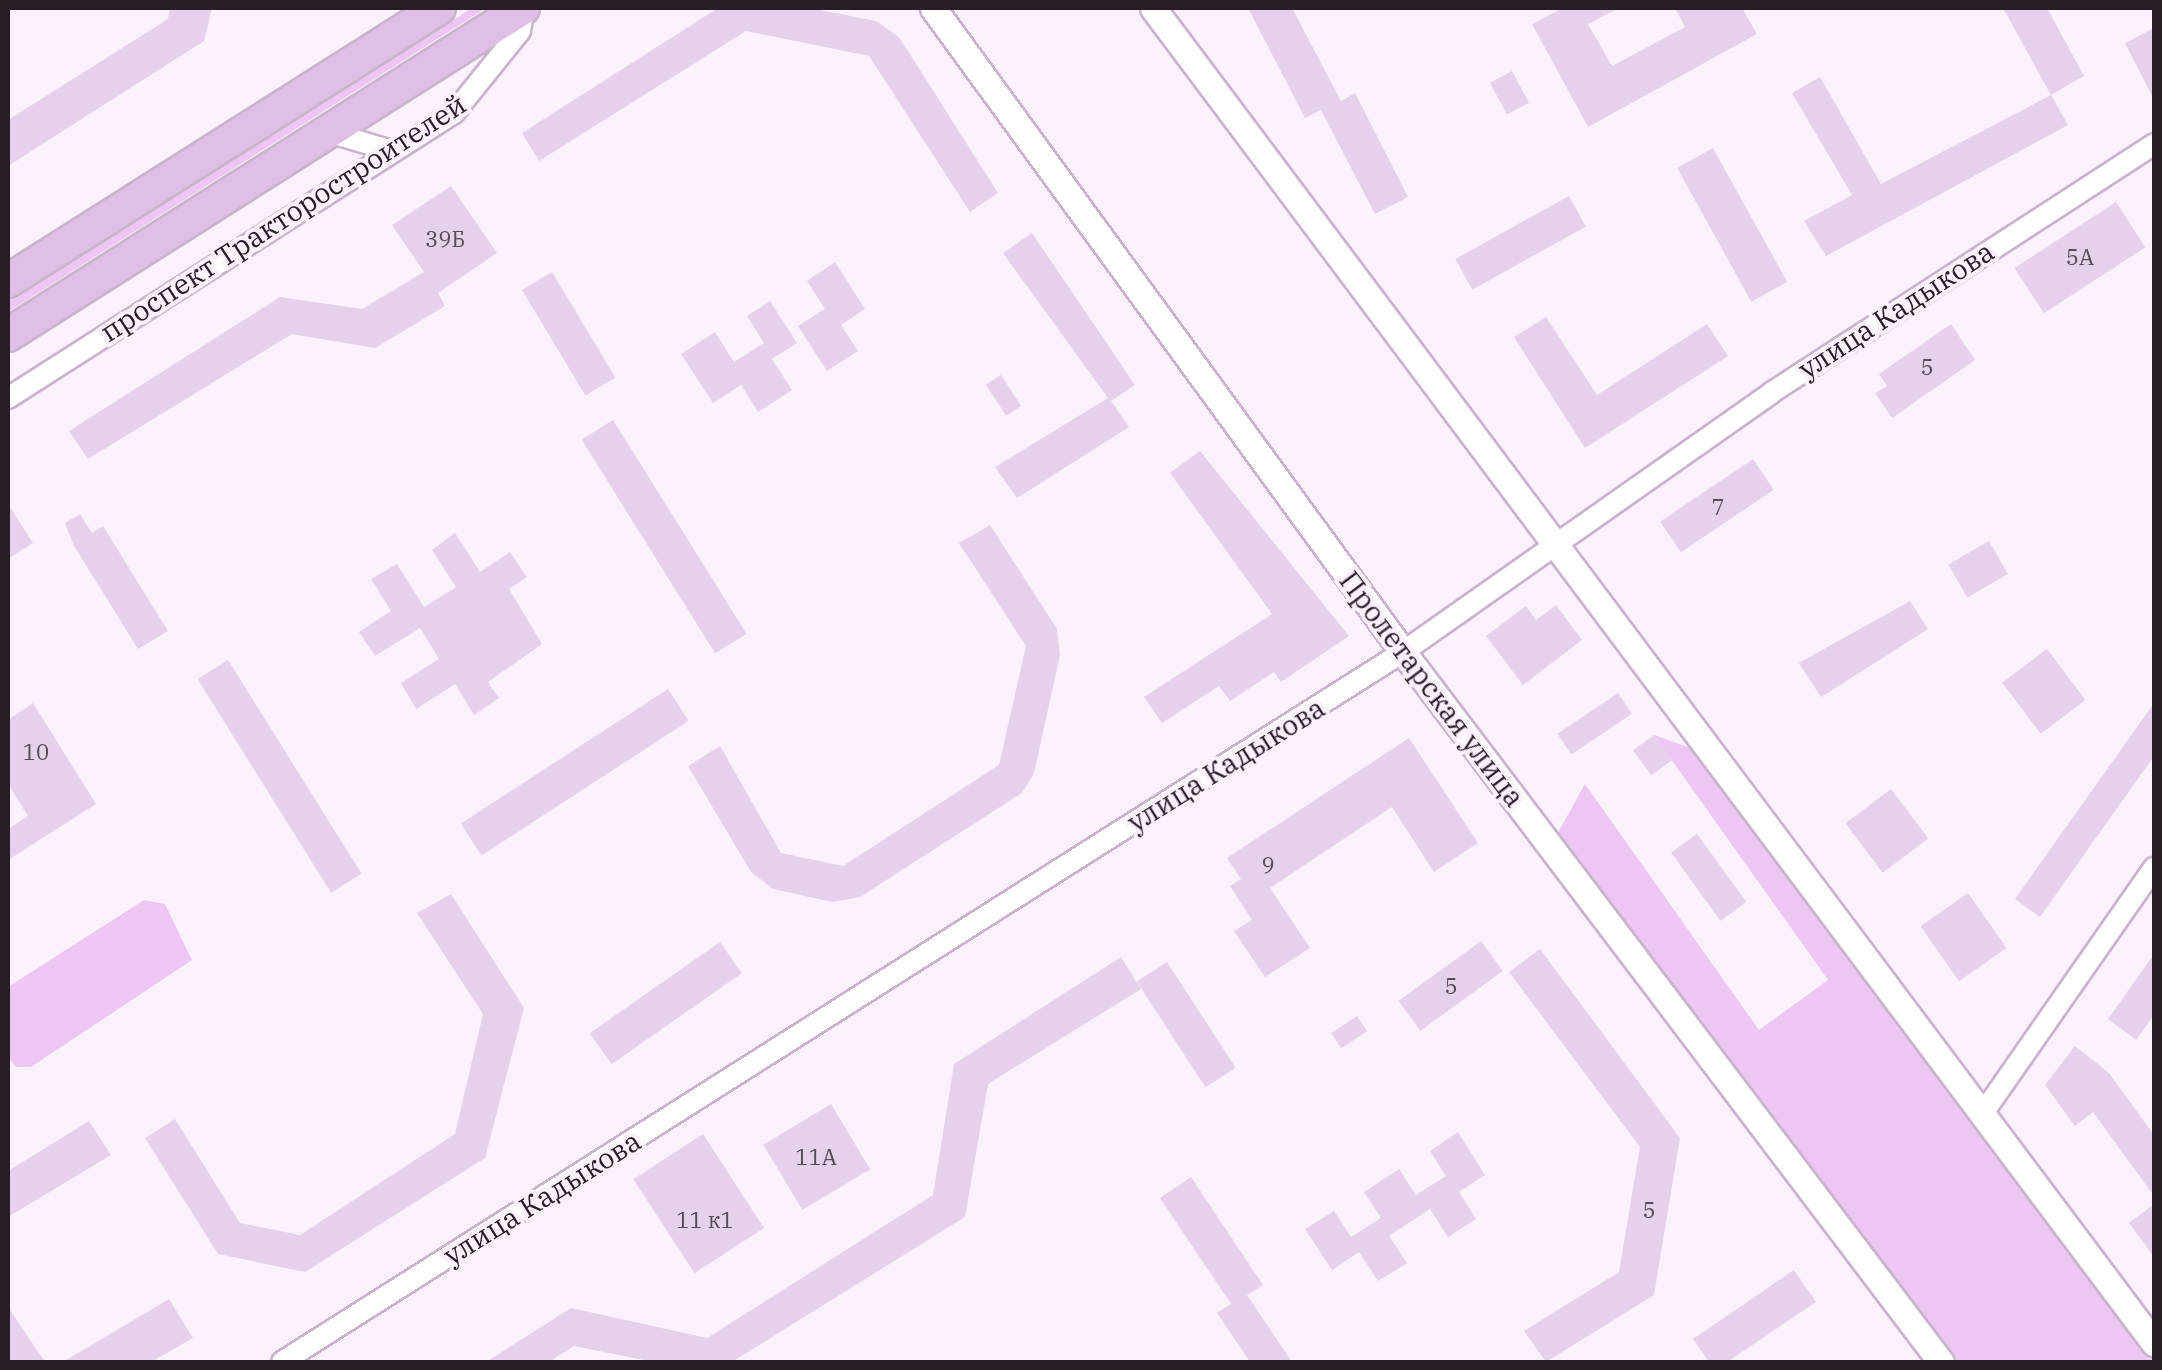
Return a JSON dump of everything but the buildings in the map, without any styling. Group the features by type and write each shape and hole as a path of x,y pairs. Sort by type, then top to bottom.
{"main road":[{"path":"8,282 439,8"},
{"name":"проспект Тракторостроителей","path":"8,335 524,8"}],"street":[{"name":"проспект Тракторостроителей","path":"8,398 470,98 520,31 524,8"},
{"name":"Пролетарская улица","path":"933,8 1403,652 1940,1362"},
{"path":"1153,8 1559,544 2154,1343"},
{"path":"328,132 392,151"},
{"name":"улица Кадыкова","path":"282,1362 1403,652 1770,393 2154,144"},
{"path":"1984,1113 2154,868"}],"shaded area":[{"path":"472,8 486,8 8,312 8,301"},
{"path":"1654,735 1719,758 2154,1345 2154,1362 1942,1362 1550,847 1585,784 1759,1030 1828,980"},
{"path":"144,900 165,904 192,960 31,1067 16,1067 8,1058 8,987"}]}
